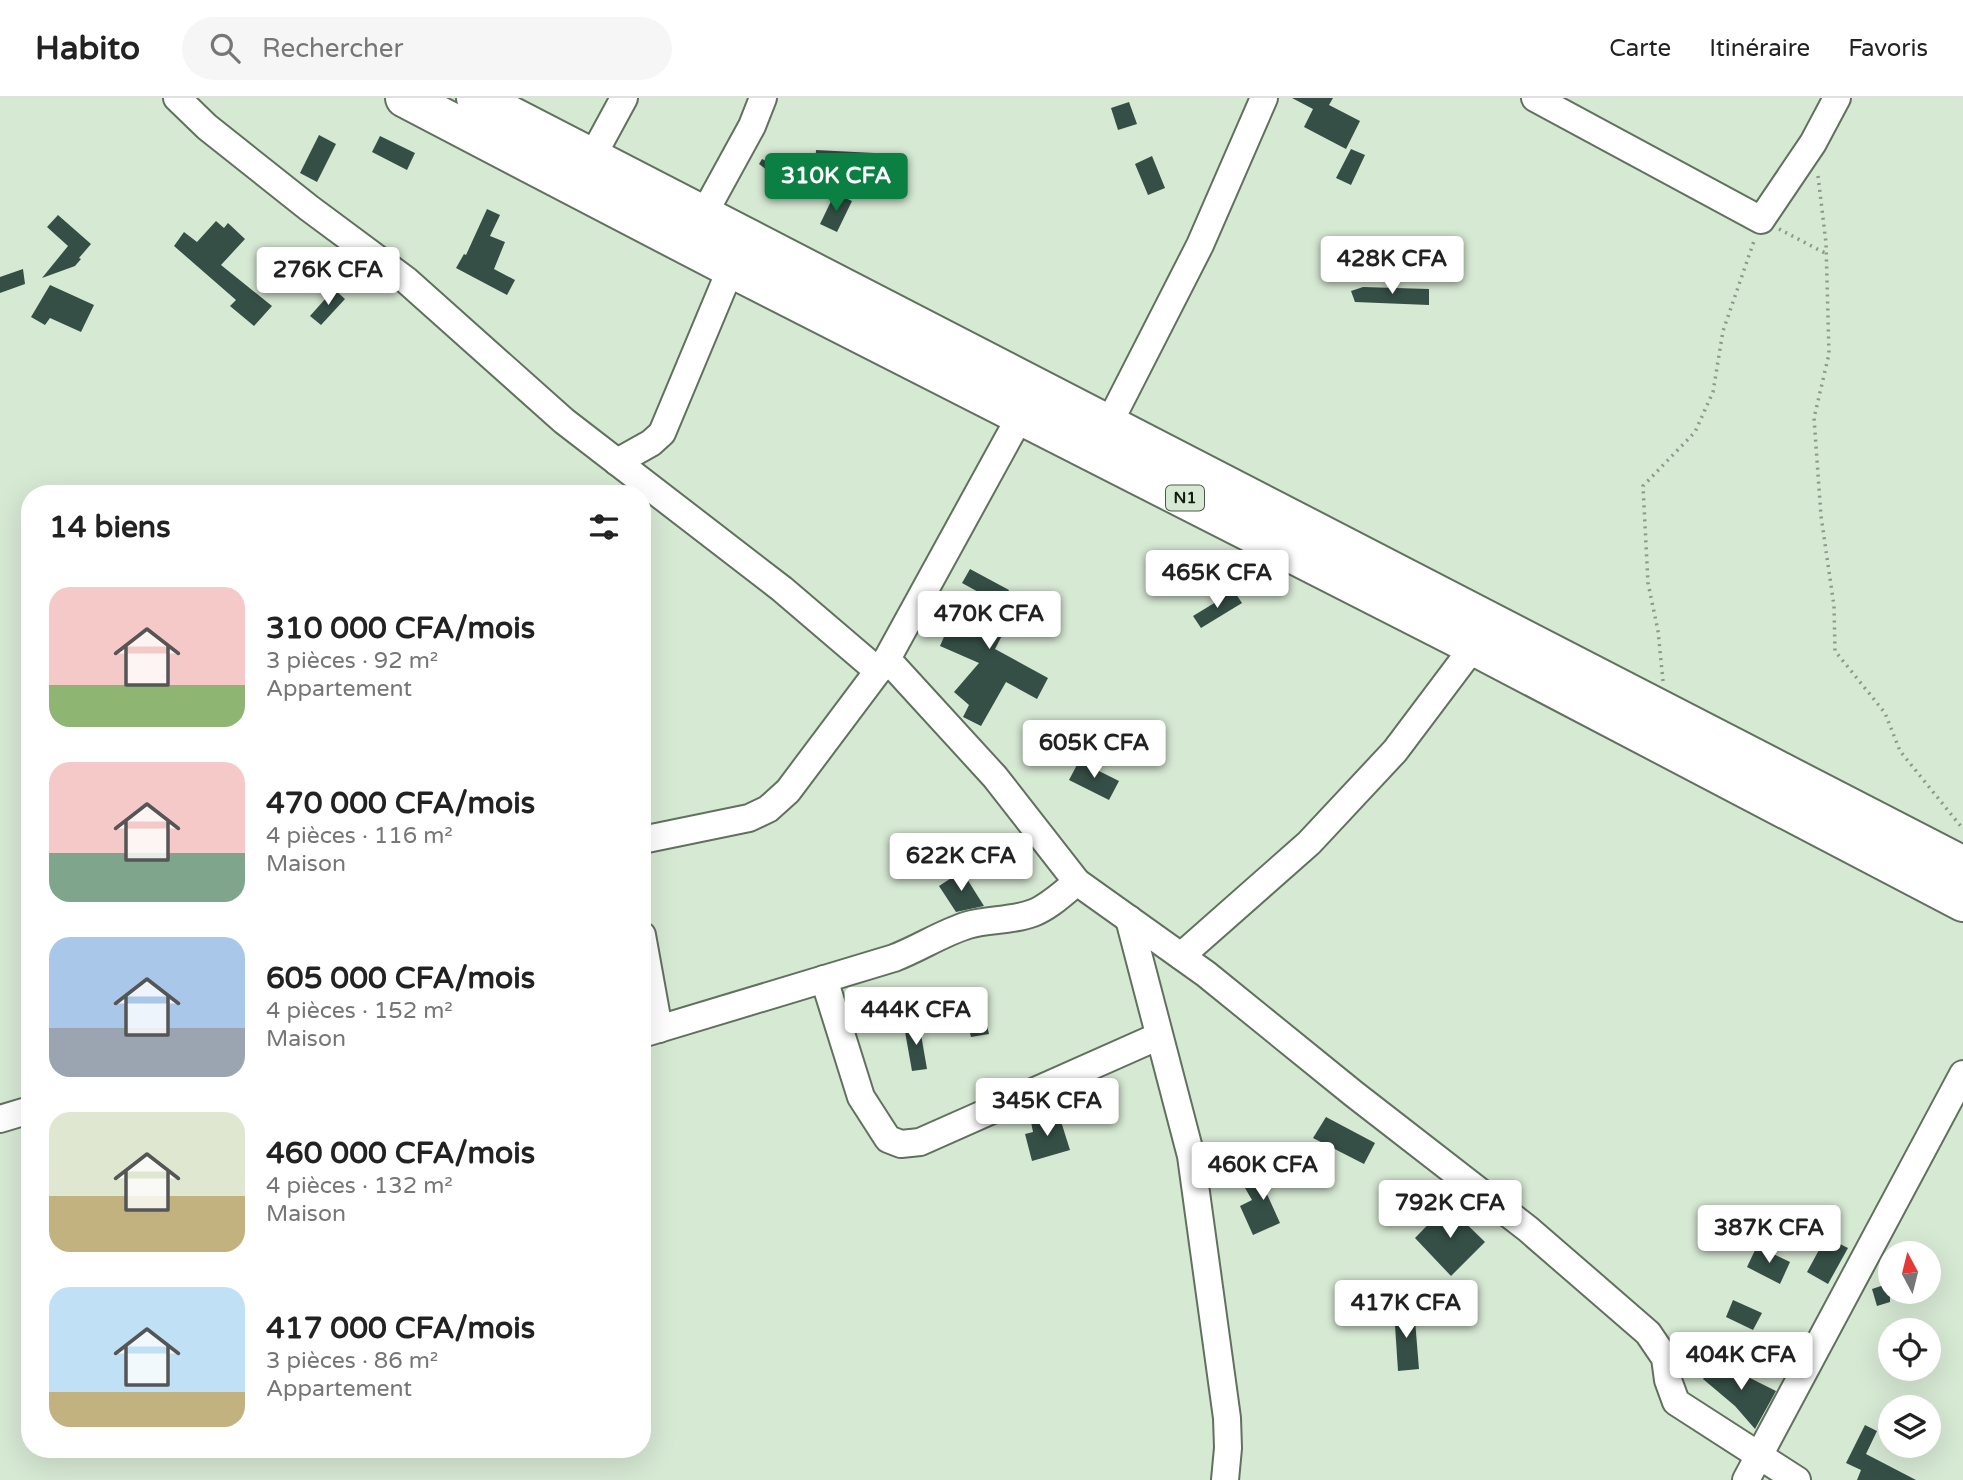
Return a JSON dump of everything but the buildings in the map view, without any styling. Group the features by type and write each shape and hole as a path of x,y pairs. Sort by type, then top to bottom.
{"highway":[{"name":"N1","path":"405,98 696,229 1101,438 1963,866"},
{"name":"N1","path":"476,98 592,157 696,229 731,268 1021,415 1101,438 1474,646 1963,902"}],"street":[{"path":"177,98 207,127 278,184 406,280 564,421 647,485"},
{"path":"592,157 624,98"},
{"path":"696,229 752,126 763,98"},
{"path":"1101,438 1200,245 1264,98"},
{"path":"1535,98 1761,220 1812,143 1837,98"},
{"path":"617,462 651,443 662,433 731,268"},
{"path":"651,837 749,818 768,808 788,791 882,665 1021,415"},
{"path":"651,488 882,665 995,777 1077,883 1181,956 1528,1229 1648,1334 1665,1358 1668,1380 1676,1402 1797,1480"},
{"path":"1181,956 1318,833 1395,751 1474,646"},
{"path":"651,1032 894,958 970,925 1033,913 1050,904 1077,883"},
{"path":"1129,919 1191,1156 1227,1418 1225,1480"},
{"path":"824,979 860,1097 888,1139 901,1144 920,1142 1160,1036"},
{"path":"1746,1480 1963,1074"},
{"path":"0,1119 21,1113"}],"path":[{"path":"1812,143 1821,194 1826,253 1829,354 1814,418 1821,516 1834,606 1835,651 1885,713 1900,751 1963,829"},
{"path":"1667,688 1662,678 1658,631 1648,583 1643,486 1695,432 1713,392 1723,331 1761,220 1826,253"}]}
